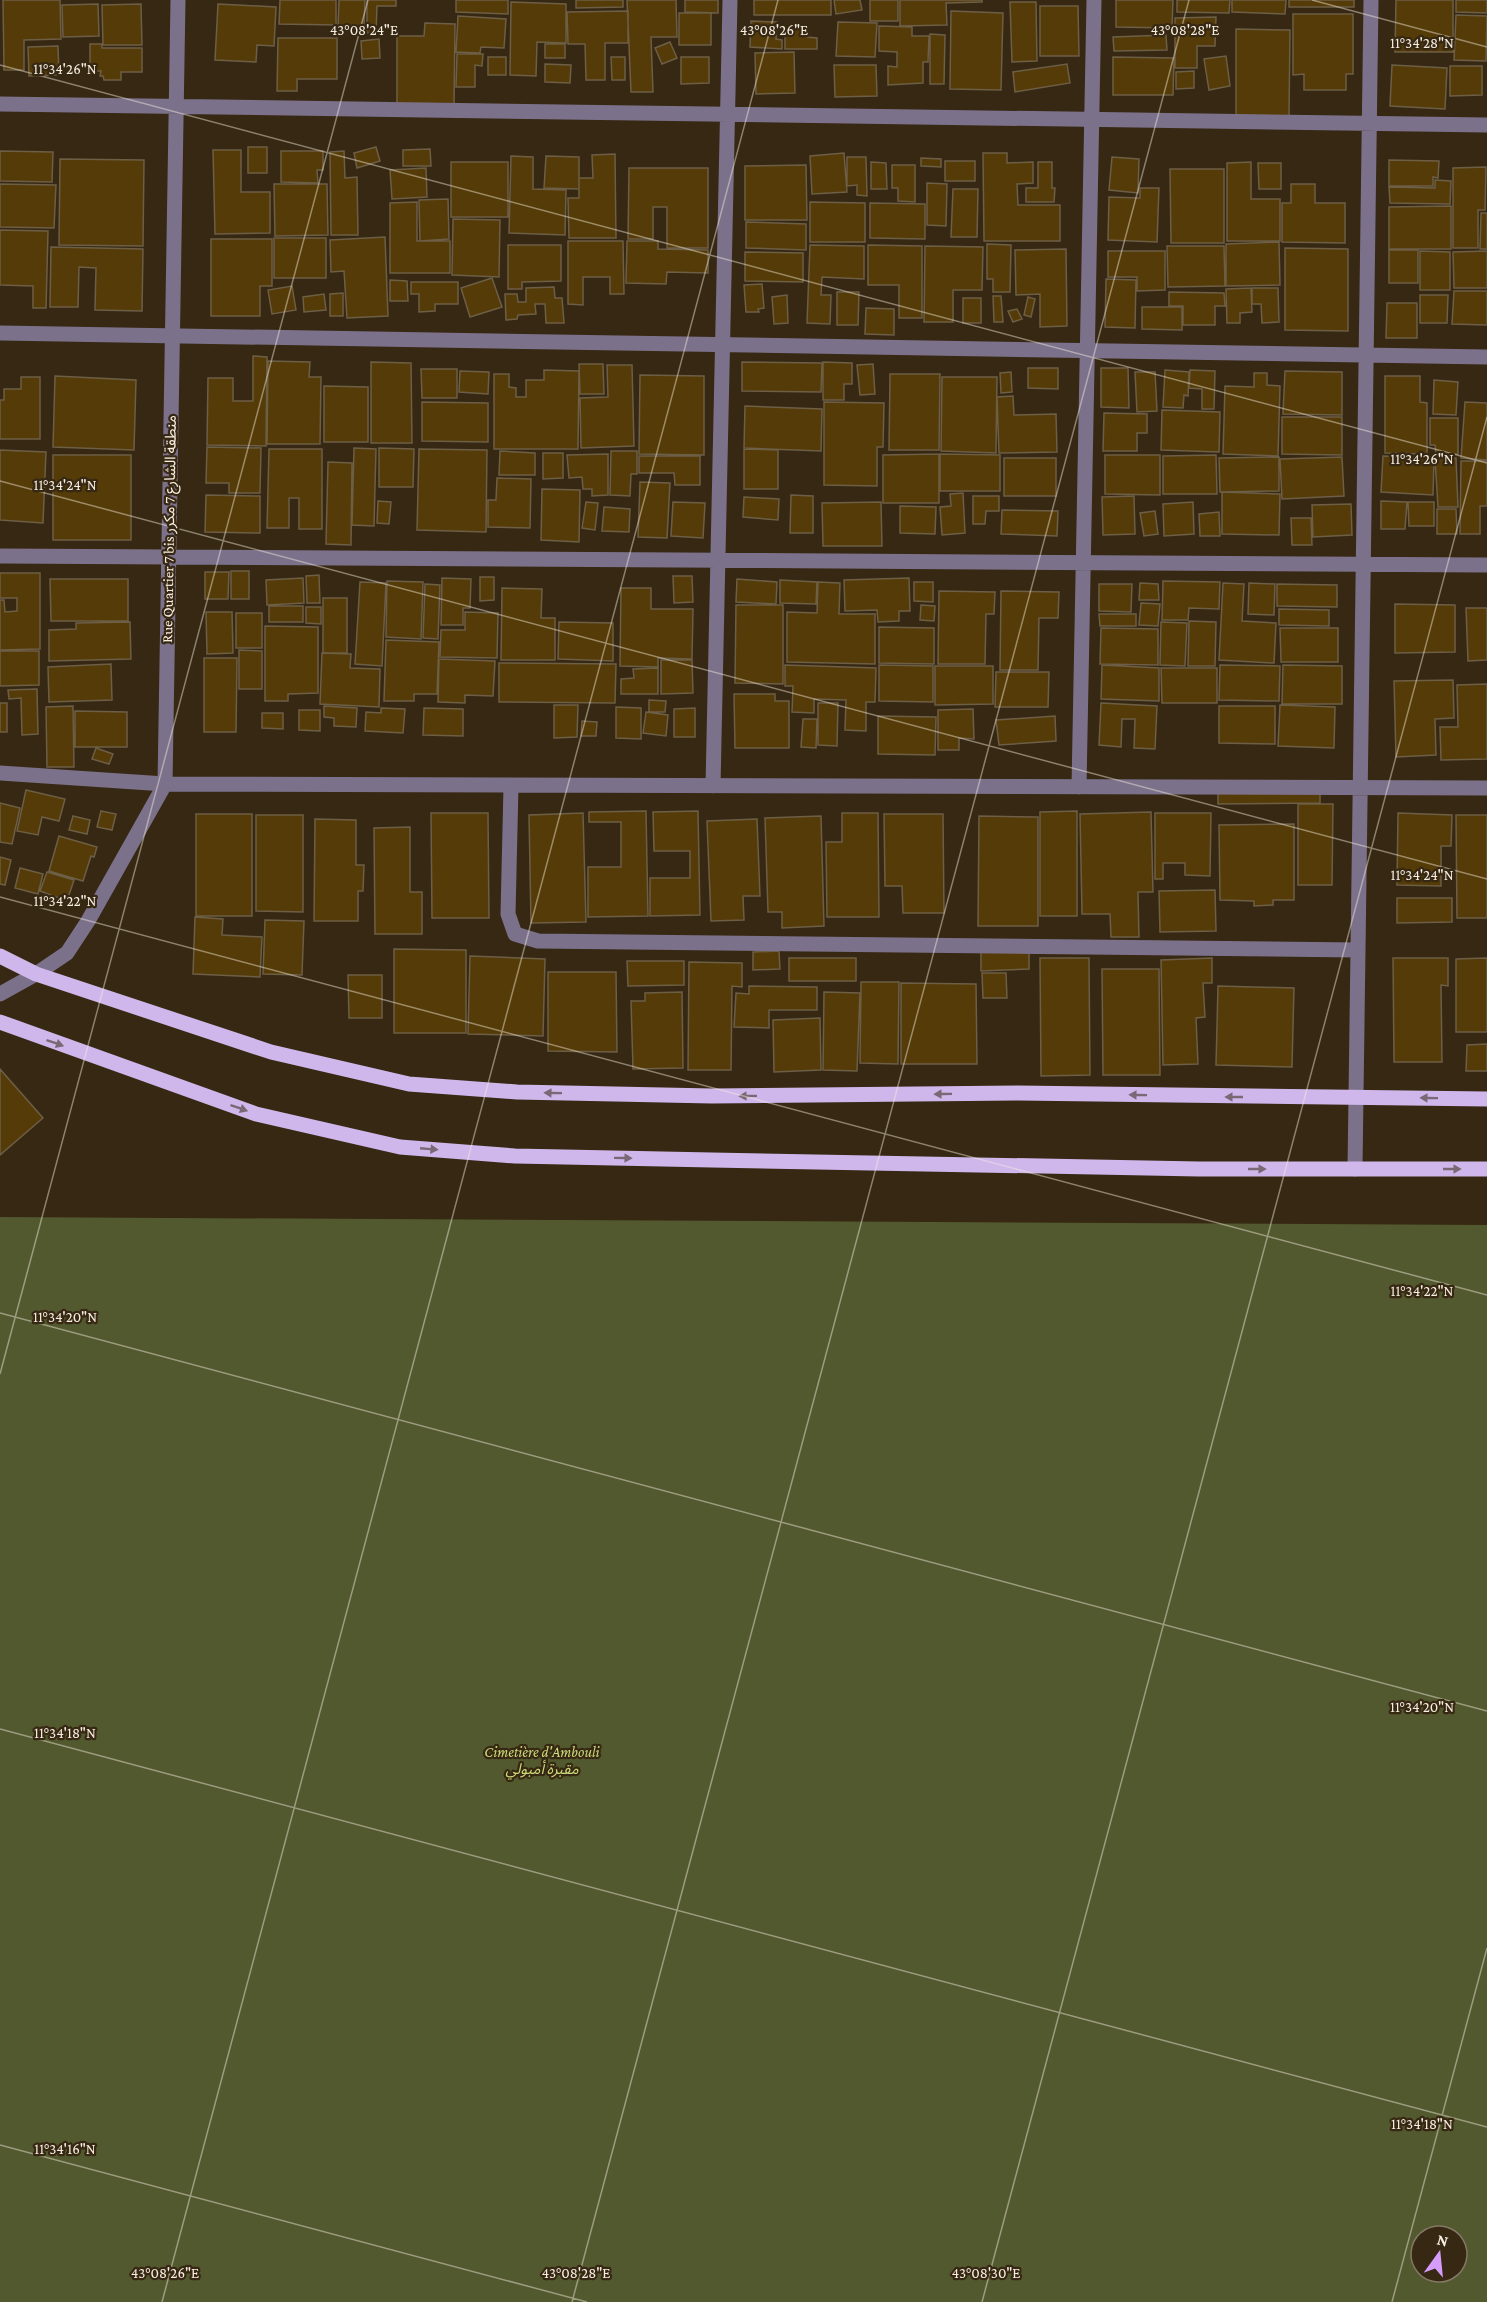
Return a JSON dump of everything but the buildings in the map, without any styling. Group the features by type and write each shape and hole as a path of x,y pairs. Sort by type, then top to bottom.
{"main road":[{"path":"0,956 36,974 272,1052 409,1084 517,1092 712,1096 1017,1093 1487,1099"},
{"path":"0,1022 256,1114 400,1147 515,1156 1187,1169 1487,1169"}],"street":[{"name":"Rue Quartier 7 bis منطقة الشارع 7 مكرر","path":"0,994 67,953 88,921 165,784 178,0"},
{"path":"713,786 730,0"},
{"path":"1079,787 1095,0"},
{"path":"1354,1169 1371,0"},
{"path":"0,104 1487,125"},
{"path":"0,333 1487,357"},
{"path":"0,556 1487,565"},
{"path":"0,773 165,784 1487,788"},
{"path":"511,786 508,914 515,934 538,941 1358,950"}],"green space":[{"name":"Cimetière d'Ambouli مقبرة أمبولي","path":"0,1217 1487,1225 1487,2302 0,2302"}]}
